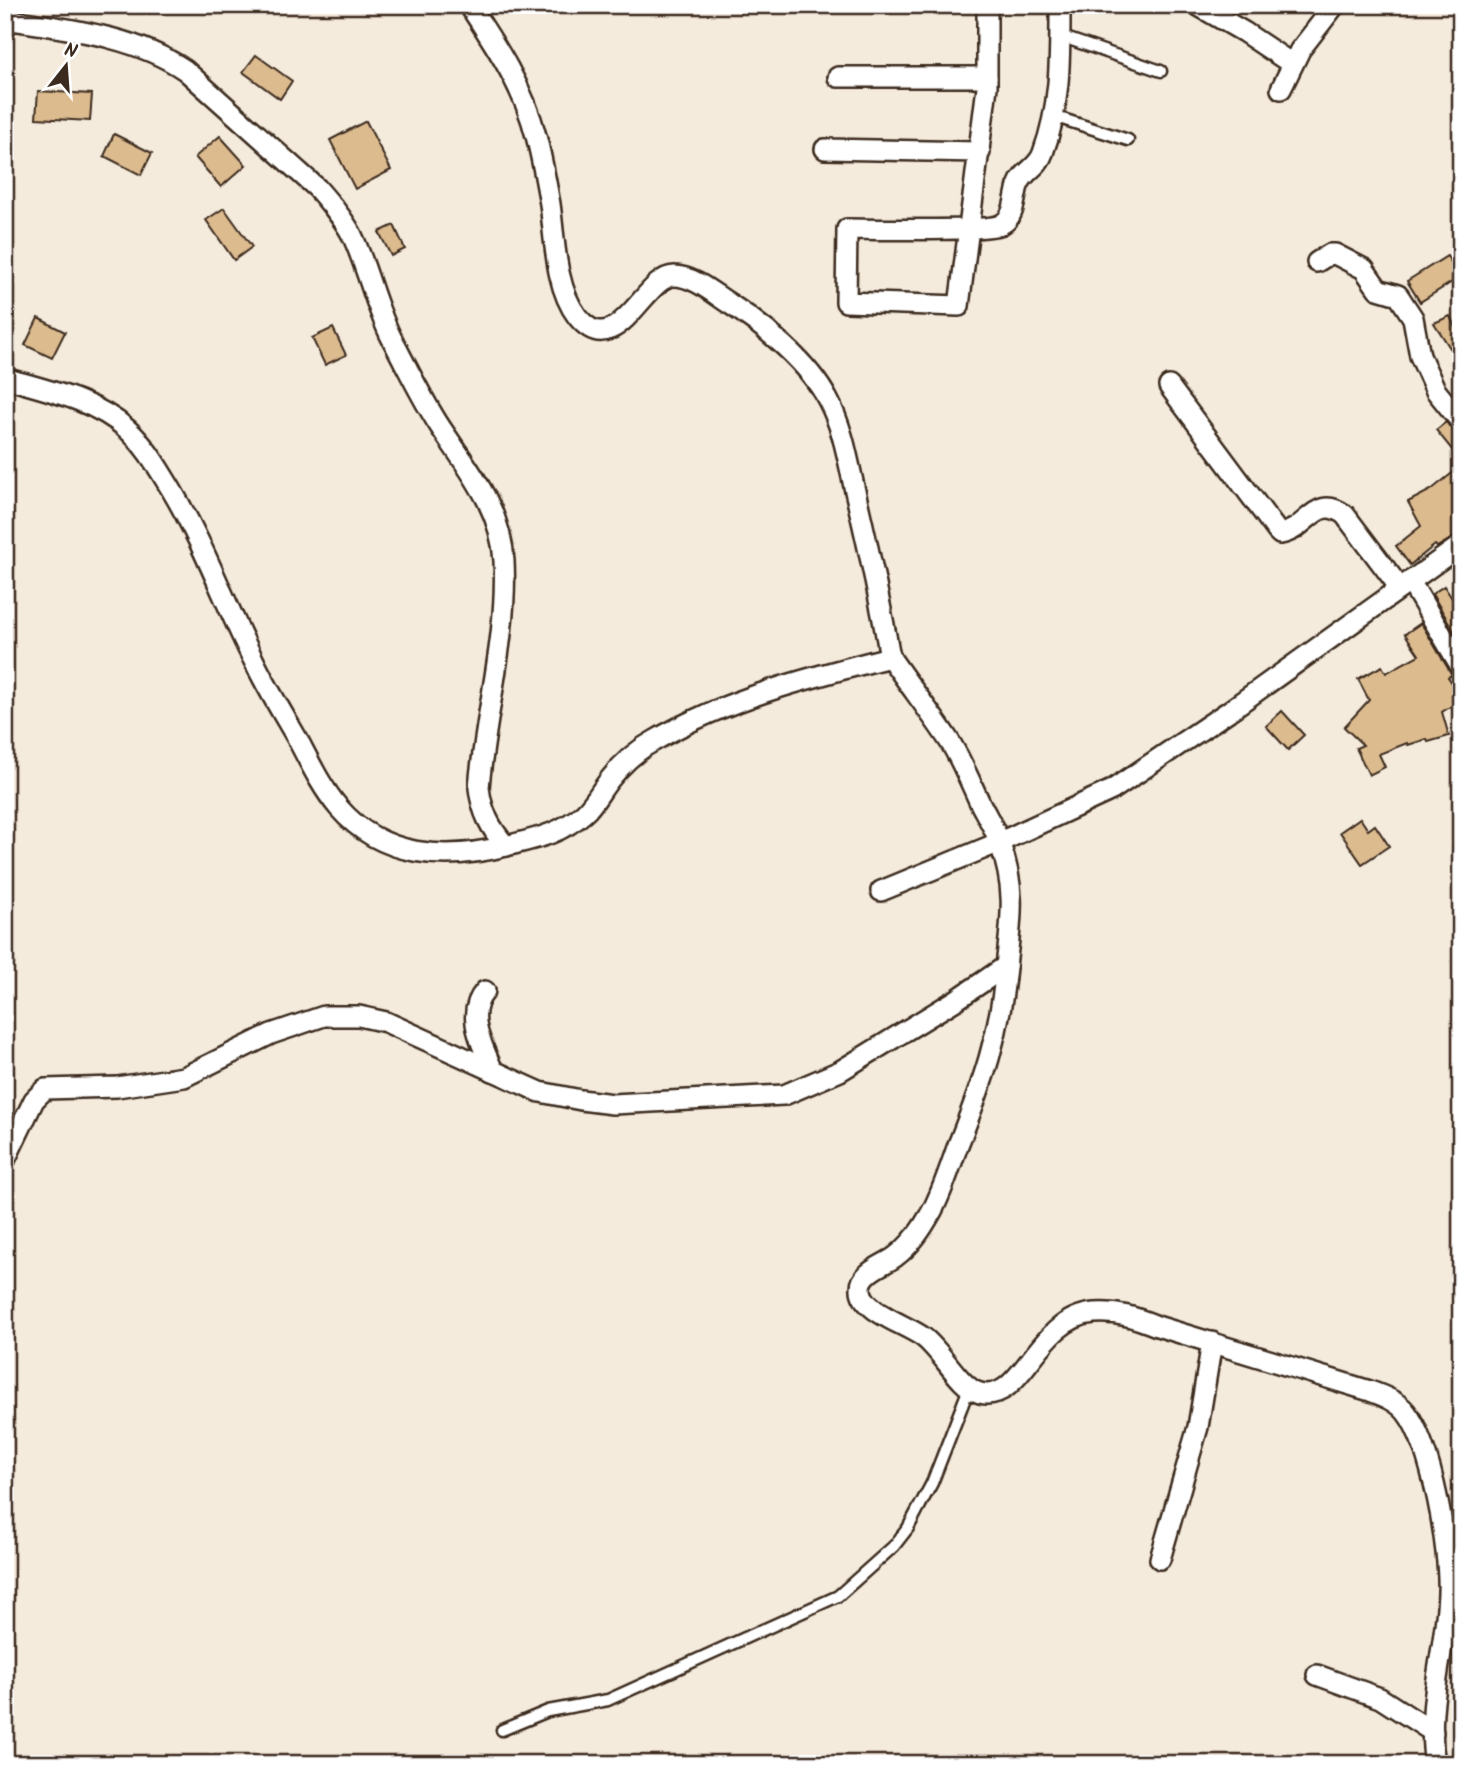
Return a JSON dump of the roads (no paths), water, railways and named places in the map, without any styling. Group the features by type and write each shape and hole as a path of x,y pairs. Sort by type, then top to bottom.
{"street":[{"path":"469,5 509,69 530,114 550,205 556,258 569,300 584,324 596,330 609,329 625,320 661,282 670,276 678,276 699,285 742,312 773,337 816,380 828,398 839,425 877,584 890,657 950,742 1000,842 1011,882 1013,905 1004,995 993,1051 938,1199 921,1231 910,1244 894,1258 870,1272 860,1287 866,1303 922,1336 937,1348 969,1388 986,1394 1006,1389 1016,1381 1055,1330 1077,1317 1094,1313 1131,1315 1157,1326 1385,1396 1406,1413 1417,1430 1425,1454 1445,1535 1448,1567 1448,1596 1436,1676 1433,1732 1435,1764"},
{"path":"987,5 987,77 970,228 959,306 846,302 848,229 970,228 1001,226 1009,217 1018,185 1025,173 1036,166 1043,156 1054,116 1060,75 1060,5"},
{"path":"1197,5 1292,64"},
{"path":"1280,89 1292,64 1335,5"},
{"path":"5,19 113,40 168,59 317,188 346,227 380,314 440,426 478,482 492,509 500,536 504,559 502,621 480,788 481,803 487,821 506,846"},
{"path":"838,77 987,77"},
{"path":"825,149 979,152"},
{"path":"1317,262 1335,254 1362,267 1378,289 1398,295 1413,318 1420,356 1436,391 1461,422"},
{"path":"5,378 89,406 126,428 141,444 188,518 254,661 317,775 339,808 356,824 376,838 412,851 433,855 457,855 540,839 568,825 584,813 609,780 640,749 687,724 776,690 890,657"},
{"path":"1169,386 1280,534 1290,532 1323,508 1337,509 1405,584 1461,667"},
{"path":"881,891 1000,842 1112,790 1229,711 1461,545"},
{"path":"5,1160 34,1100 45,1089 117,1087 184,1077 271,1034 324,1016 359,1016 386,1022 540,1092 613,1104 784,1095 840,1072 946,1007 1006,966"},
{"path":"485,991 478,1002 475,1021 493,1071"},
{"path":"1160,1559 1201,1416 1212,1342"},
{"path":"1317,1675 1380,1698 1433,1732"}],"lane":[{"path":"1060,36 1161,71"},
{"path":"1054,116 1128,140"},
{"path":"502,1730 548,1710 608,1700 838,1596 894,1546 908,1528 932,1483 969,1388"}]}
